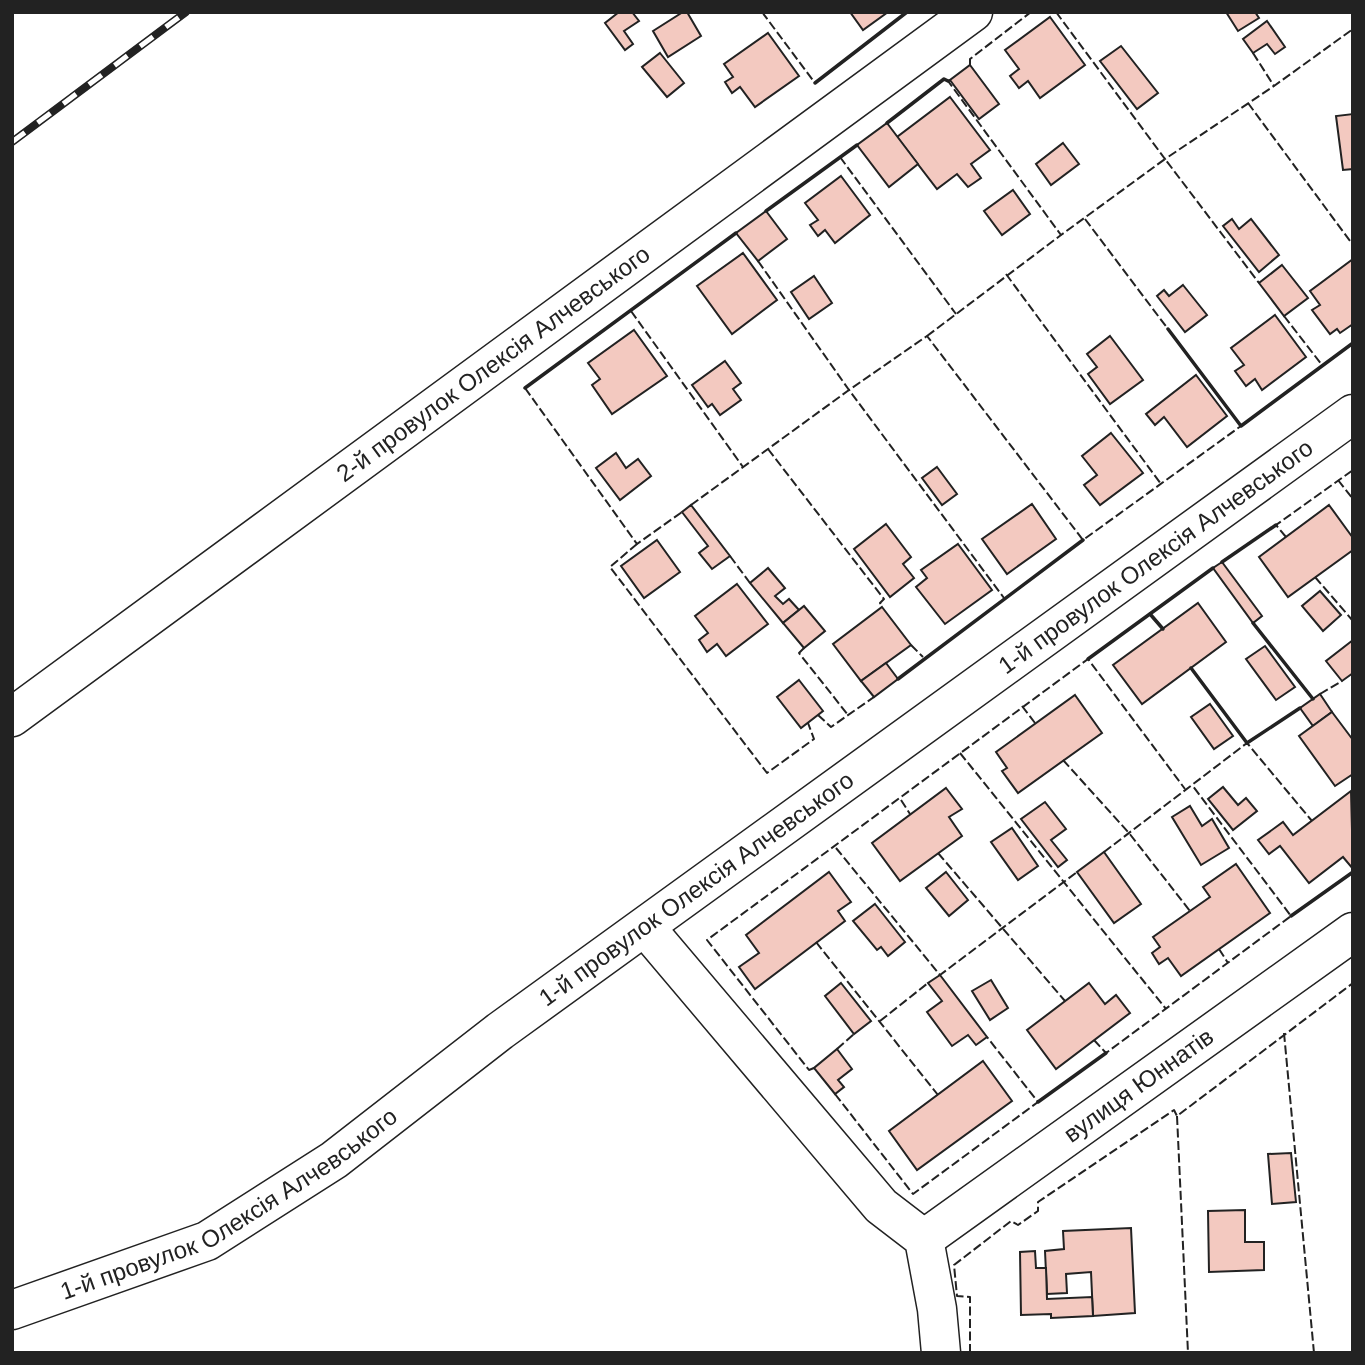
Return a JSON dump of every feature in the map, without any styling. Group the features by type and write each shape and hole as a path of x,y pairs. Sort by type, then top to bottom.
{"street":[{"name":"2-й провулок Олексія Алчевського","path":"12,717 974,12"},
{"name":"1-й провулок Олексія Алчевського","path":"12,1310 207,1241 334,1160 500,1031 1353,414"},
{"path":"645,927 881,1206 925,1239 937,1309 941,1353"},
{"name":"вулиця Юннатів","path":"925,1239 1353,932"}],"building":[{"path":"619,12 632,12 639,21 624,31 633,44 625,50 605,23"},
{"path":"687,12 701,36 668,57 653,31"},
{"path":"850,12 888,12 863,30"},
{"path":"1226,12 1255,12 1259,18 1238,31"},
{"path":"1050,17 1085,65 1040,98 1028,81 1019,88 1010,76 1019,69 1005,50"},
{"path":"1267,21 1285,47 1275,54 1267,44 1253,53 1243,39"},
{"path":"768,33 799,76 755,107 740,87 732,93 725,82 733,77 724,64"},
{"path":"1121,46 1158,93 1137,109 1100,61"},
{"path":"660,53 684,83 667,97 642,67"},
{"path":"970,65 999,104 979,119 950,80"},
{"path":"950,97 990,150 971,164 981,178 968,187 957,174 937,189 897,137"},
{"path":"1353,114 1353,169 1343,170 1336,116"},
{"path":"887,123 918,164 889,187 857,145"},
{"path":"1063,143 1079,164 1051,185 1036,164"},
{"path":"841,176 870,215 835,243 825,230 818,236 810,225 818,220 805,203"},
{"path":"1013,190 1030,214 1002,235 984,211"},
{"path":"766,211 787,239 758,261 736,233"},
{"path":"1232,219 1239,229 1251,219 1279,255 1259,272 1223,226"},
{"path":"743,253 777,300 732,334 697,286"},
{"path":"1353,259 1353,324 1340,333 1337,329 1330,334 1312,310 1320,305 1310,291"},
{"path":"1282,265 1308,298 1284,316 1259,283"},
{"path":"814,276 832,303 809,319 791,292"},
{"path":"1183,285 1207,315 1185,332 1157,296 1164,290 1169,296"},
{"path":"1275,315 1306,357 1262,390 1255,379 1246,386 1235,371 1244,365 1231,348"},
{"path":"634,330 667,376 612,414 592,385 600,379 588,363"},
{"path":"1110,336 1143,380 1110,404 1088,374 1097,367 1087,354"},
{"path":"725,361 741,383 733,389 741,400 720,415 712,404 708,407 692,385"},
{"path":"1196,375 1227,416 1187,447 1164,417 1155,425 1146,414"},
{"path":"1111,433 1143,473 1100,505 1084,485 1097,475 1082,456"},
{"path":"616,453 626,468 638,459 651,476 620,500 596,468"},
{"path":"937,467 957,494 942,505 922,478"},
{"path":"1032,504 1056,539 1007,574 982,539"},
{"path":"691,505 730,556 712,569 699,553 708,546 682,512"},
{"path":"1329,505 1353,538 1353,550 1288,597 1259,557"},
{"path":"886,524 911,557 903,564 914,578 890,597 854,549"},
{"path":"657,540 680,572 644,598 621,566"},
{"path":"958,544 992,590 945,624 916,587 927,578 921,570"},
{"path":"1222,562 1262,616 1253,623 1213,568"},
{"path":"768,568 785,588 775,596 783,604 789,599 799,610 783,623 750,583"},
{"path":"737,584 768,624 726,656 717,644 707,652 699,640 708,633 695,616"},
{"path":"1320,591 1341,615 1323,631 1302,606"},
{"path":"1198,603 1226,642 1142,704 1113,665"},
{"path":"804,606 825,631 804,648 783,623"},
{"path":"882,607 911,645 861,681 833,644"},
{"path":"1353,640 1353,673 1342,681 1326,661"},
{"path":"1265,646 1295,687 1276,700 1246,659"},
{"path":"886,663 898,679 874,697 861,681"},
{"path":"799,680 823,711 801,728 777,697"},
{"path":"1320,694 1332,712 1313,726 1300,708"},
{"path":"1075,695 1102,733 1018,793 1002,771 1007,768 996,752"},
{"path":"1210,704 1233,736 1214,749 1191,717"},
{"path":"1332,712 1353,740 1353,774 1335,786 1299,736"},
{"path":"1223,787 1238,805 1246,798 1257,811 1233,830 1208,799"},
{"path":"946,788 962,809 949,817 962,836 900,881 872,843"},
{"path":"1351,791 1353,869 1343,857 1309,883 1280,846 1269,854 1258,840 1283,822 1293,835"},
{"path":"1045,802 1066,829 1051,840 1067,860 1058,867 1021,819"},
{"path":"1190,806 1202,826 1212,819 1229,848 1201,865 1172,817"},
{"path":"1012,828 1038,866 1018,880 991,842"},
{"path":"1104,852 1141,904 1114,923 1077,872"},
{"path":"1236,864 1270,913 1181,976 1168,958 1159,964 1152,953 1160,947 1153,937 1210,897 1203,887"},
{"path":"829,872 851,902 838,911 845,921 755,989 739,967 759,953 746,935"},
{"path":"946,872 968,900 949,916 926,888"},
{"path":"875,904 905,942 888,956 881,947 877,950 853,921"},
{"path":"940,975 987,1037 976,1045 968,1035 952,1046 927,1012 942,1001 928,983"},
{"path":"991,980 1008,1008 990,1020 972,991"},
{"path":"841,983 871,1021 854,1034 825,996"},
{"path":"1089,983 1105,1004 1116,995 1130,1013 1056,1069 1027,1030"},
{"path":"837,1049 852,1069 838,1080 844,1087 835,1094 814,1068"},
{"path":"983,1061 1012,1101 917,1170 889,1131"},
{"path":"1291,1153 1296,1202 1272,1204 1268,1154"},
{"path":"1245,1210 1245,1242 1264,1242 1264,1270 1209,1272 1208,1211"},
{"path":"1131,1228 1135,1313 1093,1316 1091,1272 1066,1274 1067,1293 1047,1294 1045,1251 1064,1249 1063,1231"},
{"path":"1035,1251 1036,1268 1046,1268 1047,1299 1092,1297 1093,1316 1051,1318 1051,1314 1021,1315 1020,1252"}],"railway":[{"path":"12,142 186,12"}],"fence":[{"path":"762,12 815,83"},
{"path":"970,65 970,59 1031,12"},
{"path":"1056,12 1165,159 1274,86"},
{"path":"1253,53 1274,86 1353,29"},
{"path":"950,80 948,81 1061,235 1165,159 1259,283"},
{"path":"1248,103 1353,245"},
{"path":"840,157 956,314"},
{"path":"1085,219 1168,329"},
{"path":"927,336 1061,235"},
{"path":"758,261 849,390 927,336 1083,540 1241,426"},
{"path":"1006,274 1161,484"},
{"path":"631,311 743,467"},
{"path":"1284,316 1322,365"},
{"path":"525,388 637,544 682,512"},
{"path":"691,505 849,390 1004,598"},
{"path":"768,449 884,599 880,603 882,607"},
{"path":"1286,537 1276,525 1353,470"},
{"path":"1338,480 1353,499"},
{"path":"637,544 610,567 767,773 814,739 808,723"},
{"path":"730,556 750,583"},
{"path":"1315,577 1353,621"},
{"path":"911,645 923,657"},
{"path":"804,648 799,653 848,715"},
{"path":"814,1068 809,1070 707,940 1088,659 1185,789"},
{"path":"1320,694 1342,681"},
{"path":"818,715 831,727 874,697"},
{"path":"1022,706 1035,723"},
{"path":"1104,852 1247,743 1312,821"},
{"path":"960,753 1166,1009"},
{"path":"1063,760 1129,833 1190,911"},
{"path":"1094,1040 1106,1053 1291,916 1192,785"},
{"path":"901,800 910,814"},
{"path":"836,848 940,975 1077,872"},
{"path":"938,853 1065,1001"},
{"path":"816,942 938,1095"},
{"path":"1219,949 1228,963"},
{"path":"880,1021 928,983"},
{"path":"970,1353 970,1297 957,1296 954,1265 1011,1221 1018,1225 1038,1211 1038,1202 1174,1110 1177,1116 1353,983"},
{"path":"1284,1033 1314,1353"},
{"path":"837,1049 854,1034"},
{"path":"835,1094 913,1194 1038,1102 987,1037"},
{"path":"1177,1116 1188,1353"}],"wall":[{"path":"815,83 907,12"},
{"path":"887,123 944,79 948,81"},
{"path":"766,211 857,145"},
{"path":"525,388 736,233"},
{"path":"1168,329 1241,426 1353,343"},
{"path":"1222,562 1276,525"},
{"path":"898,679 1083,540"},
{"path":"1088,659 1213,568"},
{"path":"1150,614 1163,629"},
{"path":"1253,623 1313,699"},
{"path":"1191,668 1247,743 1300,708"},
{"path":"1291,916 1353,872"},
{"path":"1038,1102 1106,1053"}]}
